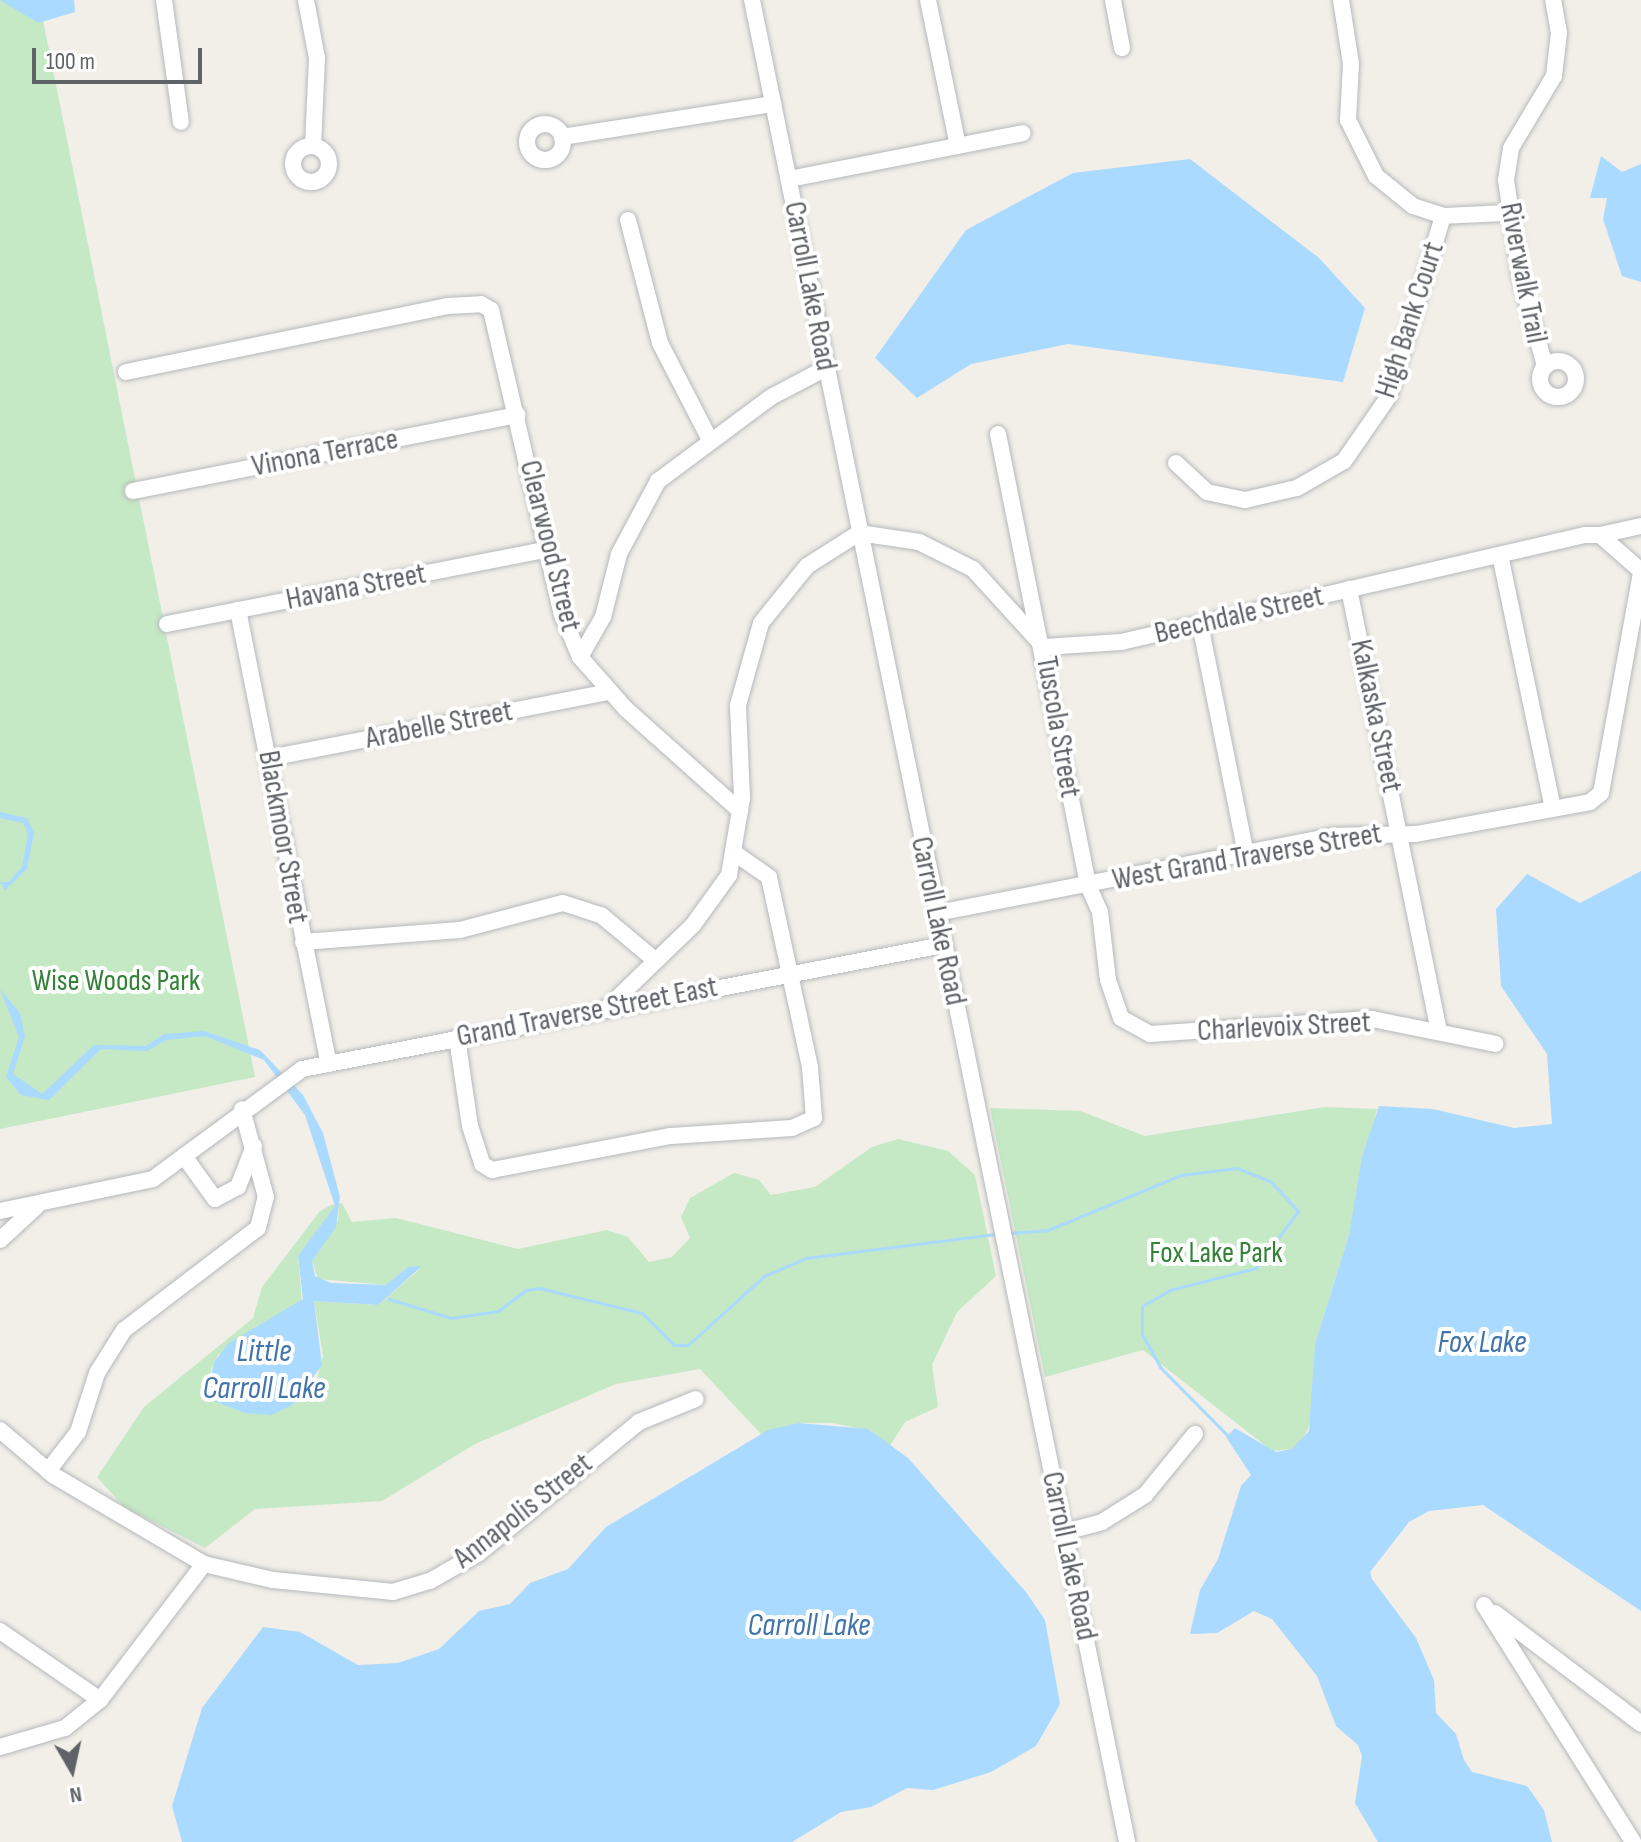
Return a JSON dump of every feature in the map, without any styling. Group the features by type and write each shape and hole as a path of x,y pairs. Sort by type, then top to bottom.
{"street":[{"path":"164,0 181,122"},
{"path":"306,0 317,58 313,146"},
{"name":"Carroll Lake Road","path":"752,0 1127,1842"},
{"path":"928,0 958,146"},
{"path":"1113,0 1122,48"},
{"path":"1341,0 1350,44 1353,136 1392,192 1443,216 1507,213"},
{"name":"Riverwalk Trail","path":"1545,366 1507,213 1511,148 1556,66 1553,0"},
{"path":"562,137 773,104"},
{"path":"789,179 1023,133"},
{"name":"High Bank Court","path":"1176,463 1207,492 1245,500 1297,488 1344,461 1389,396 1443,216"},
{"path":"628,220 660,343 710,440"},
{"name":"Clearwood Street","path":"126,372 447,306 481,304 497,317 545,550 580,657 610,692 740,811"},
{"path":"580,657 603,617 619,554 658,481 710,440 826,368"},
{"name":"Vinona Terrace","path":"133,491 518,415"},
{"name":"Tuscola Street","path":"998,434 1044,647 1088,885 1121,1018"},
{"name":"Beechdale Street","path":"1044,647 1121,642 1641,526"},
{"path":"605,1010 693,925 729,875 740,811 738,705 761,623 807,566 859,533 919,542 973,569 1044,647"},
{"path":"1600,535 1641,572"},
{"name":"Havana Street","path":"167,624 545,550"},
{"path":"1500,555 1553,809"},
{"name":"West Grand Traverse Street","path":"937,913 1333,836 1401,832 1553,809 1601,793 1641,572"},
{"name":"Kalkaska Street","path":"1349,589 1401,832 1439,1031"},
{"name":"Blackmoor Street","path":"238,610 329,1064"},
{"path":"1200,624 1246,854"},
{"name":"Arabelle Street","path":"269,758 610,692"},
{"path":"457,1038 475,1147 482,1164 499,1170 671,1136 792,1128 814,1118 817,1109 769,877 733,852"},
{"path":"303,942 460,930 563,903 601,915 655,960"},
{"name":"Grand Traverse Street East","path":"184,1156 242,1109 292,1075 329,1064 943,945"},
{"name":"Charlevoix Street","path":"1121,1018 1150,1034 1372,1019 1496,1044"},
{"path":"48,1471 78,1432 97,1373 124,1330 258,1228 266,1197 242,1109"},
{"path":"0,1211 135,1186 184,1156 215,1199 238,1187 254,1146"},
{"path":"0,1240 37,1206"},
{"name":"Annapolis Street","path":"0,1430 48,1471 204,1564 342,1590 412,1587 479,1553 639,1422 696,1399"},
{"path":"1065,1532 1102,1522 1145,1495 1195,1434"},
{"path":"0,1747 65,1728 100,1700 204,1564"},
{"path":"1633,1842 1484,1605 1641,1724"},
{"path":"0,1631 100,1700"}],"green space":[{"name":"Wise Woods Park","path":"0,0 39,0 255,1077 0,1129"},
{"name":"Fox Lake Park","path":"1325,1107 1377,1109 1349,1235 1315,1344 1312,1419 1303,1440 1292,1449 1272,1451 1143,1350 1045,1377 990,1108 1080,1111 1145,1136"},
{"path":"898,1139 948,1151 975,1175 996,1276 957,1312 932,1365 938,1407 905,1422 889,1447 872,1431 832,1423 799,1423 761,1434 700,1369 616,1384 475,1444 382,1501 255,1509 205,1548 124,1507 97,1477 144,1407 253,1318 262,1287 320,1211 331,1205 342,1203 352,1222 396,1218 518,1249 607,1230 628,1237 649,1262 672,1257 690,1238 681,1217 690,1198 734,1173 759,1180 771,1195 815,1187 872,1147","holes":["339,1206 338,1220 312,1261 318,1279 387,1285 404,1270 420,1269 378,1305 314,1301 323,1356 317,1379 293,1405 266,1415 214,1400 211,1370 218,1355 302,1302 298,1256"]}],"water":[{"path":"0,0 74,0 75,12 38,23"},
{"path":"1601,156 1622,172 1641,164 1641,282 1622,276 1603,219 1607,198 1590,198"},
{"path":"1190,159 1319,258 1365,308 1343,382 1068,344 971,364 917,398 875,358 966,230 1073,173"},
{"path":"0,812 27,818 34,833 27,869 5,890 0,882 9,882 22,867 28,834 23,823 0,818"},
{"name":"Fox Lake","path":"1641,871 1641,1611 1483,1505 1429,1511 1409,1522 1370,1572 1372,1579 1416,1638 1434,1680 1436,1713 1456,1734 1464,1760 1472,1772 1527,1786 1544,1810 1552,1842 1378,1842 1355,1803 1362,1756 1358,1745 1336,1726 1317,1676 1272,1619 1254,1611 1217,1633 1190,1634 1200,1590 1218,1559 1241,1486 1251,1475 1226,1437 1235,1428 1276,1452 1292,1449 1309,1431 1315,1344 1349,1235 1362,1157 1379,1106 1433,1109 1514,1128 1552,1124 1547,1054 1501,986 1496,909 1527,874 1580,903"},
{"name":"Little Carroll Lake","path":"0,989 20,1013 25,1036 13,1074 42,1094 94,1045 146,1046 164,1034 204,1031 260,1050 303,1095 323,1133 340,1197 336,1227 312,1261 315,1276 331,1283 386,1285 408,1267 422,1266 378,1305 314,1301 322,1365 293,1405 271,1415 245,1413 214,1401 209,1386 214,1362 229,1343 303,1299 298,1256 335,1206 305,1115 264,1060 205,1036 166,1040 147,1051 101,1049 49,1100 21,1095 6,1077 19,1037"},
{"name":"Carroll Lake","path":"799,1423 868,1429 908,1458 1026,1592 1045,1620 1060,1704 1036,1746 991,1772 933,1790 907,1788 871,1807 841,1812 792,1842 182,1842 172,1806 202,1708 263,1627 300,1632 358,1665 398,1663 439,1649 479,1611 510,1604 530,1583 568,1569 606,1527 768,1430"}],"waterway":[{"path":"1009,1233 1048,1230 1181,1175 1237,1168 1271,1182 1298,1211 1256,1268 1170,1290 1142,1306 1142,1334 1160,1367 1227,1435"},
{"path":"389,1299 451,1318 498,1311 526,1290 539,1288 642,1313 674,1345 688,1345 764,1276 806,1258 997,1234"}]}
